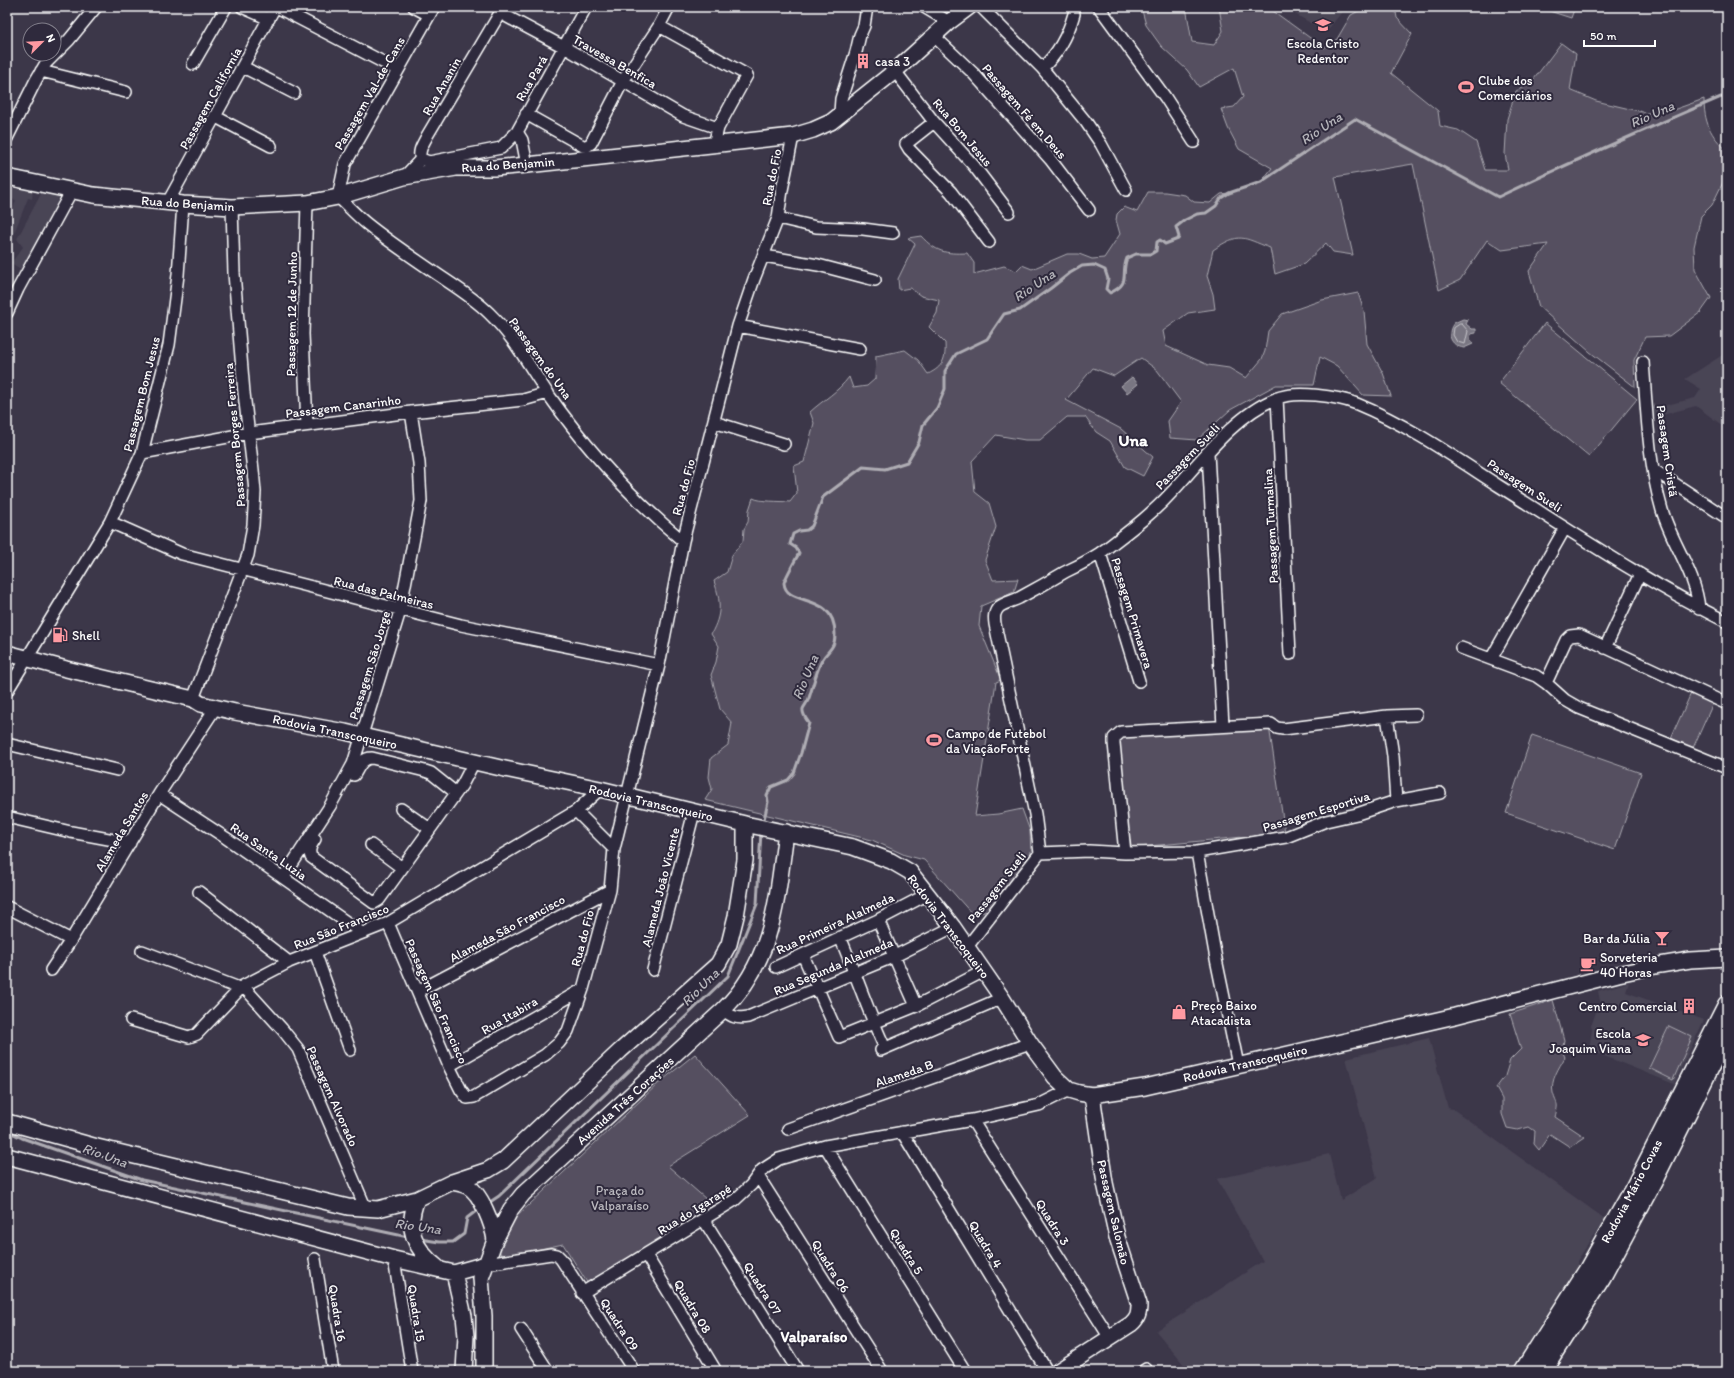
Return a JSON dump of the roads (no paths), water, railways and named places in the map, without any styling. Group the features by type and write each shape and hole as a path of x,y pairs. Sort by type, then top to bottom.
{"main road":[{"name":"Rua do Benjamin","path":"7,177 93,195 183,204 232,207 307,203 338,197 404,177 456,168 494,168 793,136 831,121 895,71 949,22 969,7"},
{"name":"Rodovia Transcoqueiro","path":"7,653 28,660 193,699 201,704 345,732 600,789 694,812 853,847 891,861 910,872 928,894 984,971 1030,1043 1055,1077 1069,1090 1092,1095 1145,1087 1455,1016 1653,967 1690,960 1727,958"},
{"path":"7,1122 112,1151 348,1207 378,1209 417,1199 452,1182 488,1170 503,1161 614,1056 718,964 729,944 736,916 745,860 748,824"},
{"name":"Avenida Três Corações","path":"484,1371 484,1271 495,1240 511,1209 523,1194 723,1010 747,982 761,956 772,926 783,831"},
{"name":"Rodovia Mário Covas","path":"1523,1371 1588,1268 1634,1188 1727,1004"},
{"name":"Rodovia Mário Covas","path":"1542,1371 1602,1277 1653,1182 1727,1034"},
{"name":"Passagem Salomão","path":"1092,1095 1105,1183 1117,1237 1139,1304 1137,1319 1132,1324 1110,1338"},
{"path":"7,1156 394,1259 439,1269"},
{"path":"452,1182 467,1185 475,1192 490,1218 495,1240"},
{"path":"417,1199 411,1212 410,1224 420,1251 439,1269 455,1279 464,1316 466,1336 464,1371"},
{"path":"455,1279 484,1271"},
{"path":"1058,1371 1110,1338"}],"street":[{"path":"7,138 46,62 69,40 96,7"},
{"path":"193,64 226,7"},
{"path":"242,7 269,19"},
{"path":"276,7 398,70"},
{"name":"Passagem Californía","path":"168,202 276,7"},
{"path":"414,7 432,11"},
{"name":"Rua Pará","path":"421,159 429,162 501,148 517,132 586,7"},
{"path":"526,114 583,146 587,146 591,143 623,81 659,26 669,7"},
{"path":"831,121 841,99 856,52 864,26 867,7"},
{"path":"924,7 949,22"},
{"path":"981,7 1042,68 1098,138 1126,190"},
{"path":"1099,7 1165,97 1194,142"},
{"name":"Travessa Benfica","path":"502,10 683,116 718,128"},
{"name":"Rua Ananin","path":"421,159 420,149 502,10"},
{"name":"Passagem Val-de-Cans","path":"338,197 345,164 432,11"},
{"path":"1042,68 1052,59 1060,47 1071,26 1074,14"},
{"path":"659,26 747,75 718,128 714,145"},
{"name":"Passagem Fé em Deus","path":"934,36 973,73 1050,159 1089,210"},
{"path":"243,67 294,93"},
{"name":"Rua Bom Jesus","path":"895,71 934,122 974,166 1009,212"},
{"path":"41,72 126,92"},
{"path":"216,117 271,146"},
{"path":"934,122 906,144 909,149 951,192 989,242"},
{"path":"517,132 522,140 527,164"},
{"name":"Rua do Fio","path":"461,1090 467,1098 474,1097 545,1055 559,1043 568,1031 583,989 610,890 614,849 659,665 683,541 738,326 754,279 778,218 793,136"},
{"path":"404,177 421,159"},
{"path":"7,313 72,190"},
{"name":"Passagem do Una","path":"338,197 366,224 432,271 453,284 489,313 519,348 548,393 600,461 658,521 683,541"},
{"name":"Passagem 12 de Junho","path":"307,203 302,334 307,425"},
{"name":"Passagem Bom Jesus","path":"7,691 28,660 110,522 142,453 169,345 178,275 183,204"},
{"name":"Passagem Borges Ferreira","path":"193,699 248,555 254,525 255,492 234,273 232,207"},
{"path":"778,218 809,226 863,229 892,233"},
{"path":"764,256 818,265 875,280"},
{"path":"738,326 860,349"},
{"name":"Passagem Cristã","path":"1643,362 1649,438 1658,493 1662,510 1674,541 1695,584 1700,609"},
{"name":"Passagem Canarinho","path":"142,453 249,433 411,412 523,400 548,393"},
{"name":"Passagem Sueli","path":"967,947 1040,853 1035,814 994,617 996,610 1100,553 1141,522 1169,496 1208,453 1245,416 1277,398 1287,395 1306,395 1333,398 1355,403 1438,447 1640,574 1700,609 1727,622"},
{"name":"Passagem Turmalina","path":"1277,398 1290,654"},
{"name":"Passagem São Jorge","path":"283,878 335,797 353,764 400,611 420,501 421,481 411,412"},
{"path":"714,422 784,444"},
{"path":"1208,453 1223,726"},
{"path":"1654,470 1727,518"},
{"name":"Rua das Palmeiras","path":"110,522 182,554 242,570 400,611 469,627 659,665"},
{"path":"1491,660 1565,528"},
{"name":"Passagem Primavera","path":"1100,553 1139,681"},
{"path":"1605,648 1640,574"},
{"path":"1546,683 1566,640 1570,636 1579,635 1727,704"},
{"path":"1461,648 1491,660 1518,668 1546,683 1565,700 1579,708 1727,768"},
{"name":"Alameda Santos","path":"51,970 71,940 159,794 216,707"},
{"path":"1125,853 1114,743 1116,735 1121,732 1271,724 1277,728 1283,729 1387,716 1416,715"},
{"path":"1387,716 1393,756 1396,801"},
{"path":"7,744 117,770"},
{"path":"456,793 431,773 367,758 362,762 310,848 309,853 311,857 374,903 378,900 402,868 456,793 474,762"},
{"name":"Rua São Francisco","path":"132,1020 189,1037 197,1034 241,987 289,962 388,923 576,810 600,789"},
{"name":"Passagem Esportiva","path":"1040,853 1089,851 1125,853 1197,852 1286,837 1326,821 1357,814 1396,801 1440,793"},
{"name":"Rua Santa Luzia","path":"159,794 362,933"},
{"path":"401,809 430,829"},
{"path":"576,810 614,849"},
{"name":"Alameda João Vicente","path":"653,970 694,812"},
{"path":"7,817 71,832 130,843"},
{"path":"371,845 402,868"},
{"path":"1197,852 1216,959 1238,1065"},
{"name":"Alameda São Francisco","path":"418,991 610,890"},
{"path":"199,892 289,962"},
{"name":"Rua Primeira Alalmeda","path":"776,967 878,920 928,894"},
{"path":"7,908 71,940"},
{"path":"878,920 916,1006"},
{"name":"Passagem São Francisco","path":"388,923 449,1066 461,1090"},
{"name":"Rua Segunda Alalmeda","path":"723,1010 736,1018 748,1017 817,987 895,956 953,927"},
{"path":"840,937 855,972 883,1049 1002,998"},
{"name":"Passagem Alvorado","path":"142,951 241,987 282,1029 298,1049 307,1067 366,1209"},
{"path":"315,952 350,1050"},
{"path":"803,955 839,1037 873,1022 916,1006 984,971"},
{"name":"Rua Itabira","path":"449,1066 583,989"},
{"name":"Alameda B","path":"788,1129 1030,1043"},
{"name":"Rua do Igarapé","path":"582,1293 704,1220 744,1194 770,1163 779,1158 825,1146 972,1120 1039,1106 1069,1090"},
{"name":"Quadra 3","path":"972,1120 1110,1338"},
{"name":"Quadra 4","path":"902,1132 1047,1371"},
{"name":"Quadra 5","path":"825,1146 964,1371"},
{"name":"Quadra 06","path":"758,1176 882,1371"},
{"name":"Quadra 07","path":"704,1220 798,1371"},
{"path":"484,1271 551,1254 557,1255 582,1293"},
{"name":"Quadra 08","path":"646,1255 716,1371"},
{"name":"Quadra 16","path":"315,1259 334,1371"},
{"name":"Quadra 15","path":"394,1259 412,1371"},
{"name":"Quadra 09","path":"582,1293 634,1371"},
{"path":"521,1329 548,1371"}],"water":[{"path":"1463,319 1468,320 1466,324 1472,329 1476,329 1476,333 1471,334 1470,339 1473,344 1464,348 1455,345 1450,335 1450,331 1454,323"},
{"path":"1132,377 1138,384 1127,393 1121,386"}],"waterway":[{"name":"Rio Una","path":"763,824 768,802 767,795 771,787 788,780 794,773 809,723 804,715 803,709 822,660 834,643 835,639 833,620 827,611 787,591 784,583 799,553 796,548 790,544 793,534 799,531 807,530 812,526 823,497 863,467 885,469 907,462 919,442 923,425 937,408 945,389 945,371 956,354 987,339 1004,314 1020,310 1070,273 1082,266 1094,265 1105,270 1108,279 1106,289 1110,293 1121,286 1123,282 1127,258 1136,254 1151,254 1156,251 1157,242 1160,240 1165,244 1178,239 1179,237 1176,227 1185,220 1197,214 1206,213 1216,206 1221,198 1229,193 1261,182 1355,119 1498,197 1581,158 1693,109 1721,97 1727,98"},
{"name":"Rio Una","path":"487,1204 499,1196 728,976 757,904 761,831"},
{"name":"Rio Una","path":"7,1131 22,1138 142,1180 408,1237"},
{"name":"Rio Una","path":"420,1239 439,1242 453,1242 464,1234 467,1218 480,1208"}],"place":[{"name":"Escola Cristo Redentor","path":"1323,25"},
{"name":"casa 3","path":"863,61"},
{"name":"Clube dos Comerciários","path":"1466,87"},
{"name":"Shell","path":"60,635"},
{"name":"Campo de Futebol da ViaçãoForte","path":"934,740"},
{"name":"Bar da Júlia","path":"1662,938"},
{"name":"Sorveteria 40 Horas","path":"1588,964"},
{"name":"Centro Comercial","path":"1689,1006"},
{"name":"Preço Baixo Atacadista","path":"1179,1012"},
{"name":"Escola Joaquim Viana","path":"1643,1040"}],"district":[{"name":"Una","path":"1133,440"},
{"name":"Valparaíso","path":"814,1337"}],"park label":[{"name":"Praça do Valparaíso","path":"620,1198"}]}
